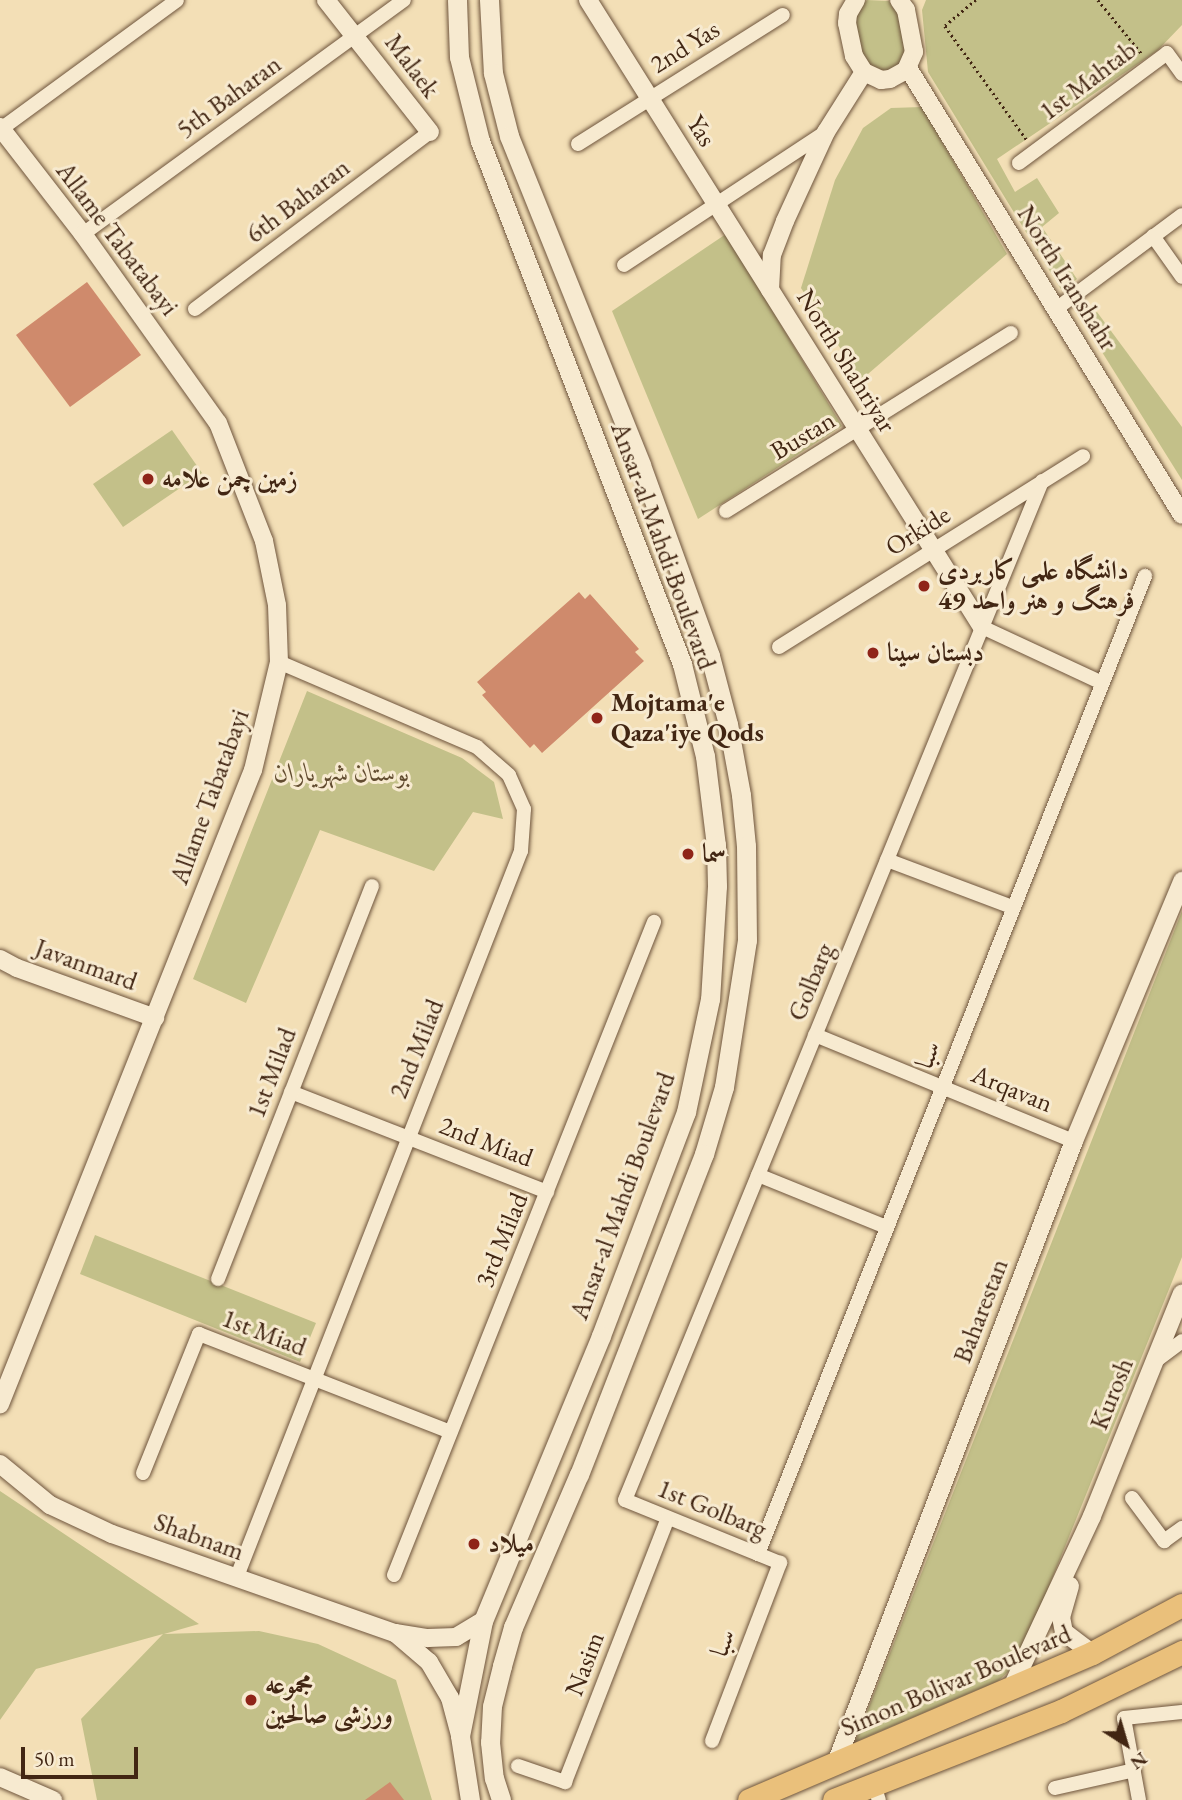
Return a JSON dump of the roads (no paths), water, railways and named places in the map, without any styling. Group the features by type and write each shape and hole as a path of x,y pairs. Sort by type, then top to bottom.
{"main road":[{"name":"Ansar-al Mahdi Boulevard","path":"457,0 459,57 480,141 682,664 705,756 717,872 710,999 686,1112 606,1323 484,1622 460,1736 470,1800"},
{"name":"Ansar-al Mahdi Boulevard","path":"489,0 493,73 509,135 640,465 710,656 728,724 741,795 747,940 724,1087 704,1154 584,1461 513,1627 492,1706 490,1742 502,1797"},
{"name":"Simon Bolivar Boulevard","path":"749,1800 1091,1653 1182,1605"},
{"path":"834,1800 876,1791 1061,1711 1182,1652"}],"street":[{"path":"1,128 177,0"},
{"name":"Malaek","path":"326,0 430,132"},
{"name":"5th Baharan","path":"83,234 404,0"},
{"name":"Yas","path":"588,0 770,290"},
{"path":"856,0 848,13 847,23 854,56 864,72 881,80 890,79 908,68 914,52 901,1"},
{"name":"2nd Yas","path":"578,144 783,15"},
{"name":"1st Mahtab","path":"1019,163 1167,54 1182,74"},
{"name":"North Iranshahr","path":"908,68 1182,515"},
{"name":"North Shahriyar","path":"864,72 827,132 772,255 770,290 982,627"},
{"name":"Allame Tabatabayi","path":"0,1404 253,770 279,662 277,605 264,541 219,423 83,234 1,128"},
{"name":"6th Baharan","path":"195,309 430,132"},
{"path":"624,265 827,132"},
{"path":"1056,309 1182,215"},
{"path":"1153,236 1182,277"},
{"name":"Bustan","path":"726,511 1011,333"},
{"name":"Orkide","path":"779,647 1083,456"},
{"name":"Golbarg","path":"625,1500 1042,481"},
{"name":"سبا","path":"758,1554 1144,576"},
{"path":"982,627 1100,682"},
{"name":"2nd Milad","path":"236,1579 521,851 524,809 509,775 477,747 279,662"},
{"path":"887,860 1012,907"},
{"name":"Baharestan","path":"836,1763 1074,1141 1182,881"},
{"name":"1st Milad","path":"218,1279 372,886"},
{"name":"3rd Milad","path":"394,1575 654,922"},
{"name":"Javanmard","path":"0,959 155,1018"},
{"name":"Arqavan","path":"815,1035 1074,1141"},
{"name":"2nd Miad","path":"291,1092 547,1192"},
{"path":"758,1175 886,1227"},
{"name":"Kurosh","path":"1092,1516 1182,1293"},
{"name":"1st Miad","path":"143,1473 199,1334 451,1432"},
{"path":"1152,1364 1182,1341"},
{"name":"Shabnam","path":"0,1464 50,1505 113,1534 394,1633"},
{"path":"1132,1498 1164,1541 1182,1528"},
{"name":"1st Golbarg","path":"625,1500 780,1563"},
{"path":"1091,1653 1064,1632 1061,1617 1092,1516"},
{"path":"1012,1687 1092,1516"},
{"name":"Nasim","path":"518,1766 565,1782 668,1518"},
{"name":"سبا","path":"712,1741 780,1563"},
{"path":"394,1633 428,1638 456,1637 484,1622"},
{"path":"394,1633 429,1662 450,1698 460,1736"},
{"path":"1139,1800 1124,1718 1182,1712"},
{"path":"1055,1788 1134,1770"},
{"path":"0,1777 53,1800"}],"place":[{"name":"زمین چمن علامه","path":"148,479"},
{"name":"دانشگاه علمی کاربردی فرهتگ و هنر واحد 49","path":"924,586"},
{"name":"دبستان سینا","path":"873,653"},
{"name":"Mojtama'e Qaza'iye Qods","path":"597,718"},
{"name":"سما","path":"688,854"},
{"name":"میلاد","path":"474,1544"},
{"name":"مجموعه ورزشی صالحین","path":"251,1700"}],"park label":[{"name":"بوستان شهریاران","path":"342,773"}]}
